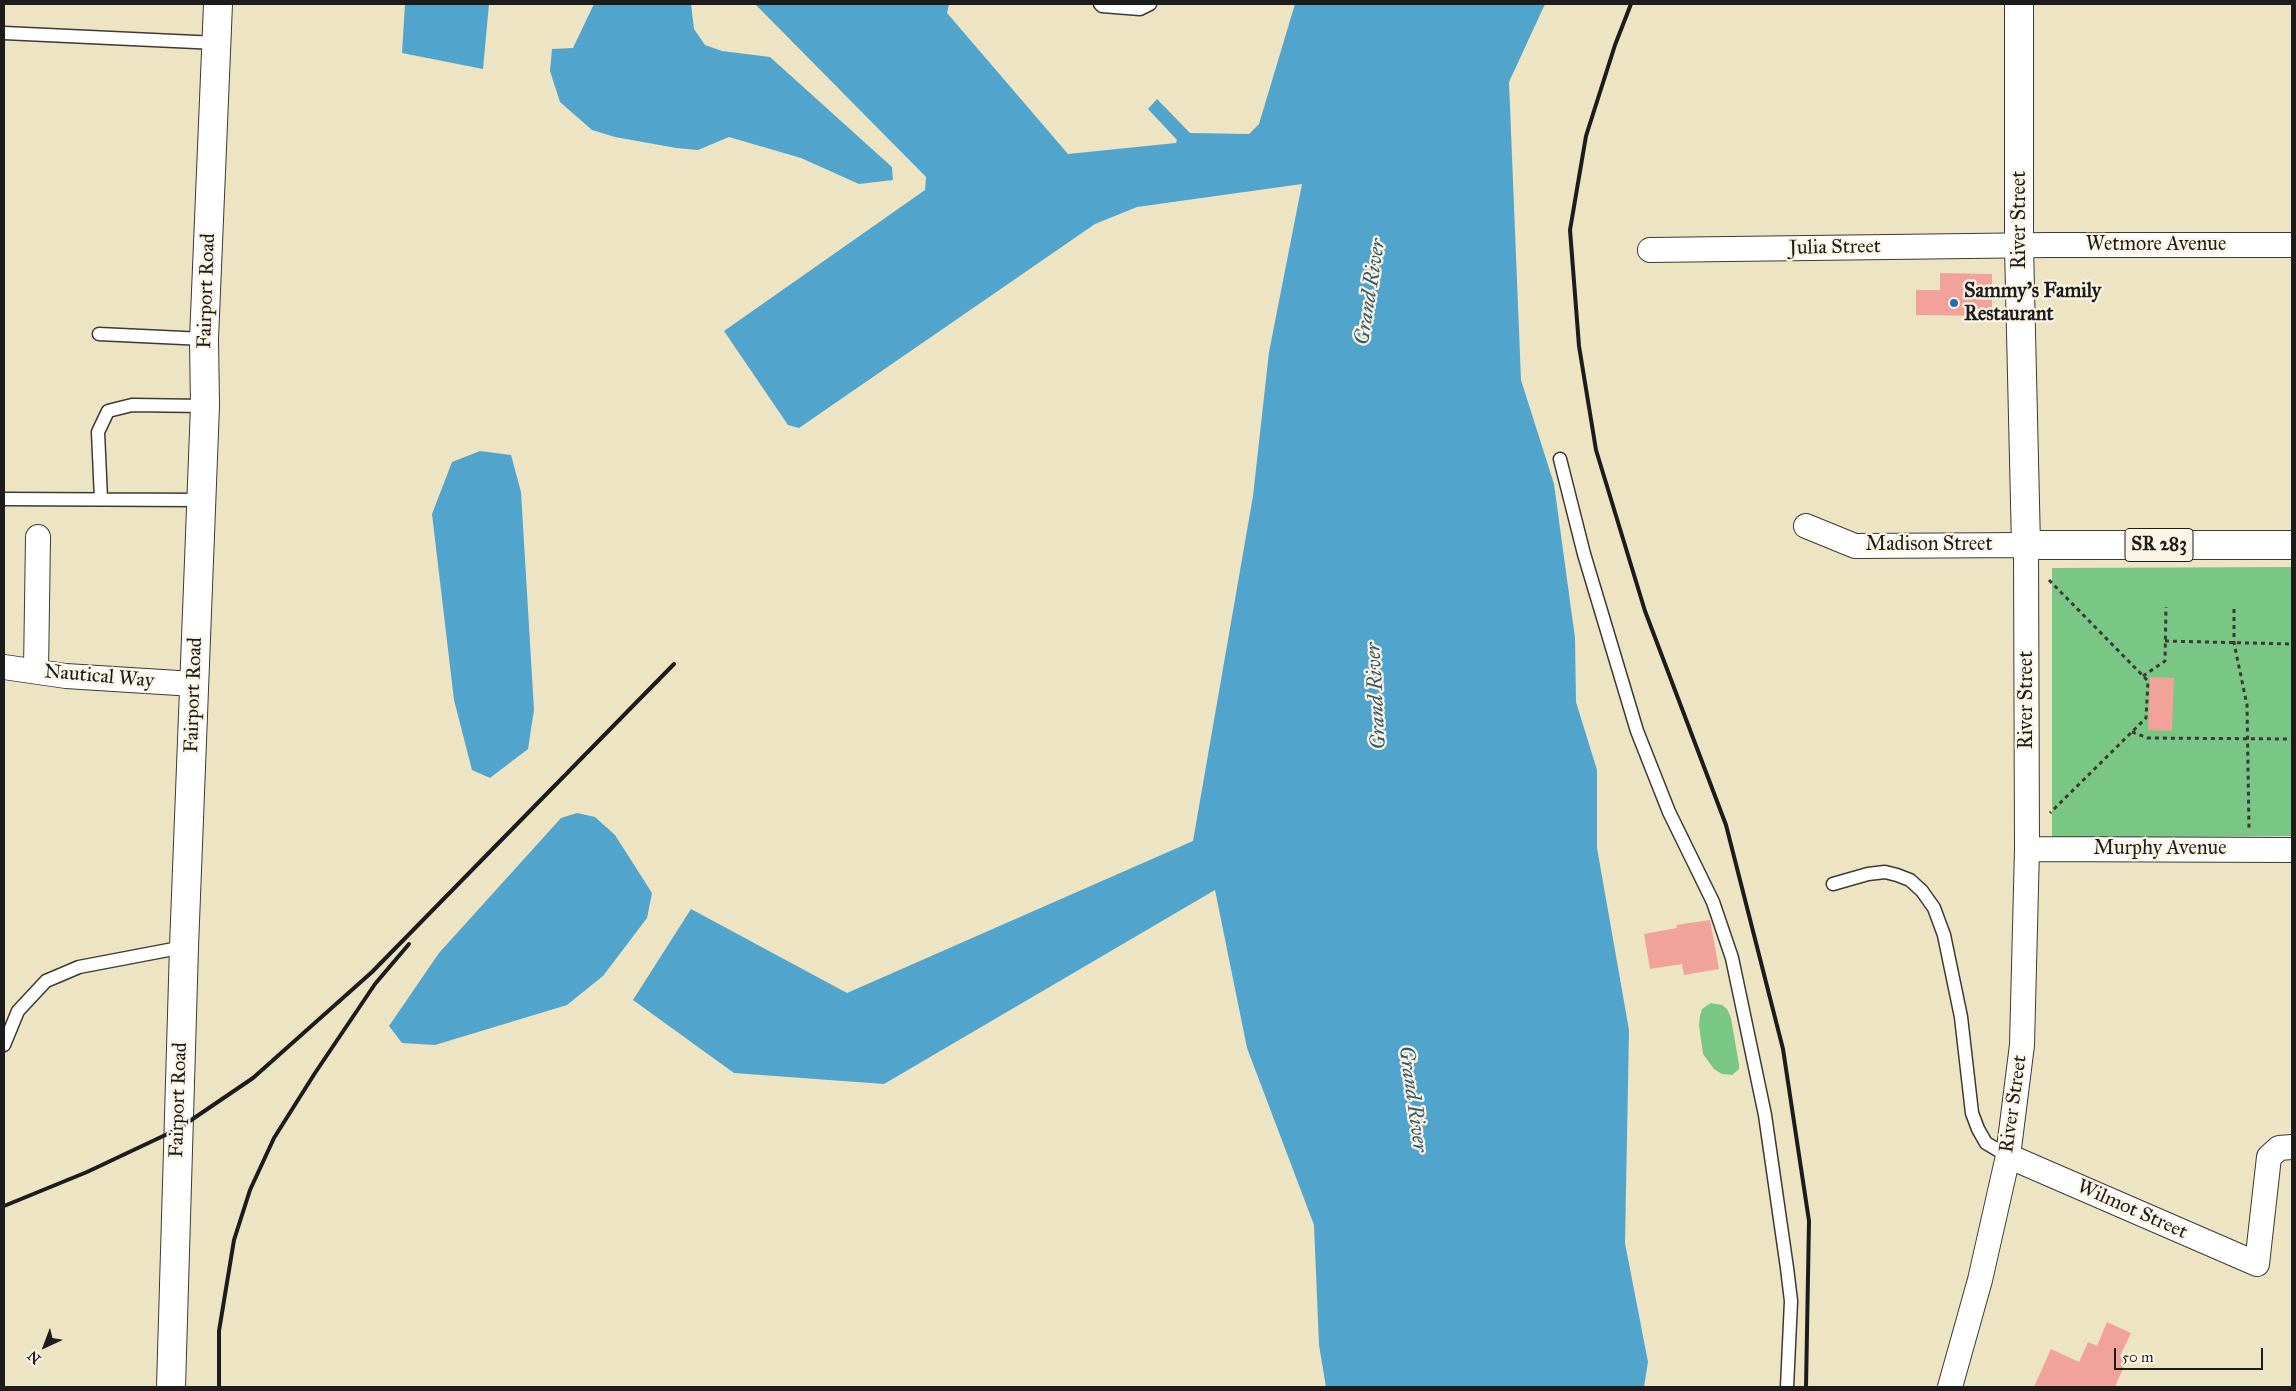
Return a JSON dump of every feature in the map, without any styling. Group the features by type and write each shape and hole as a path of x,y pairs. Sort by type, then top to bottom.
{"street":[{"name":"Fairport Road","path":"171,1387 184,947 206,406 204,339 218,4"},
{"name":"River Street","path":"1950,1387 1980,1280 2008,1156 2022,1045 2028,849 2026,545 2019,247 2019,4"},
{"name":"Wetmore Avenue","path":"2019,247 2292,245"},
{"name":"Julia Street","path":"1650,250 2019,247"},
{"name":"Madison Street","path":"1806,526 1854,546 2026,545"},
{"path":"36,671 38,538"},
{"name":"SR 283","path":"2026,545 2292,545"},
{"name":"Nautical Way","path":"4,667 66,676 194,684"},
{"name":"Murphy Avenue","path":"2028,849 2292,850"},
{"name":"Wilmot Street","path":"2008,1156 2257,1264 2269,1157 2279,1148 2292,1147"}],"lane":[{"path":"1100,4 1102,6 1140,9 1150,4"},
{"path":"4,33 217,43"},
{"path":"99,334 204,339"},
{"path":"100,499 98,432 108,411 132,405 206,406"},
{"path":"1560,459 1584,554 1637,731 1669,812 1713,902 1732,958 1765,1116 1788,1268 1791,1302 1787,1387"},
{"path":"4,499 202,500"},
{"path":"1833,884 1868,874 1885,872 1910,880 1934,908 1944,935 1961,1017 1972,1113 1986,1143 2008,1156"},
{"path":"4,1045 18,1012 46,981 79,967 184,947"}],"path":[{"path":"2049,580 2148,681 2146,718 2050,813"},
{"path":"2143,676 2165,661 2166,607"},
{"path":"2234,609 2234,643 2247,705 2249,850"},
{"path":"2165,641 2292,644"},
{"path":"2132,732 2148,738 2292,739"}],"green space":[{"path":"2292,567 2292,836 2052,838 2052,568"},
{"path":"1711,1003 1722,1005 1727,1009 1731,1018 1739,1065 1739,1069 1732,1075 1722,1074 1714,1069 1703,1054 1699,1025 1700,1016 1702,1009"}],"water":[{"path":"405,4 489,4 483,69 402,53"},
{"path":"594,4 691,4 694,29 705,45 722,51 770,57 892,167 893,180 859,184 801,158 729,137 698,150 615,137 592,130 560,102 550,71 552,49 573,48"},
{"name":"Grand River","path":"755,4 949,4 947,13 1068,154 1176,143 1177,140 1148,109 1157,99 1190,133 1249,134 1259,124 1295,4 1545,4 1509,82 1521,380 1554,484 1575,638 1576,702 1597,770 1597,848 1629,1030 1625,1243 1648,1362 1644,1387 1326,1387 1319,1345 1314,1225 1247,1048 1215,890 884,1084 734,1073 633,1000 691,909 847,993 1193,841 1253,496 1269,352 1302,184 1137,207 1095,224 799,428 788,425 724,331 925,190 926,177"},
{"path":"480,451 511,455 521,492 534,710 528,749 490,778 472,770 454,700 432,514 452,462"},
{"path":"577,813 595,817 615,835 652,893 647,918 603,976 567,1005 435,1045 402,1043 389,1026 439,953 561,818"}],"building":[{"name":"Sammy's Family Restaurant","path":"1940,273 1992,274 1992,316 1916,315 1916,290 1940,290"},
{"path":"2150,677 2174,678 2172,731 2148,730"},
{"path":"1710,920 1719,969 1684,975 1682,964 1650,969 1644,934 1677,928 1676,925"},
{"path":"2107,1322 2131,1333 2120,1356 2127,1359 2115,1387 2034,1387 2051,1349 2079,1362 2088,1342 2097,1346"}],"railway":[{"path":"1631,4 1615,45 1586,136 1570,230 1579,346 1596,450 1645,611 1726,825 1783,1049 1809,1221 1806,1387"},
{"path":"4,1206 87,1172 178,1129 253,1078 372,972 674,664"},
{"path":"219,1387 219,1331 234,1240 250,1190 274,1138 315,1073 375,984 409,944"}],"place":[{"name":"Sammy's Family Restaurant","path":"1954,303"}]}
